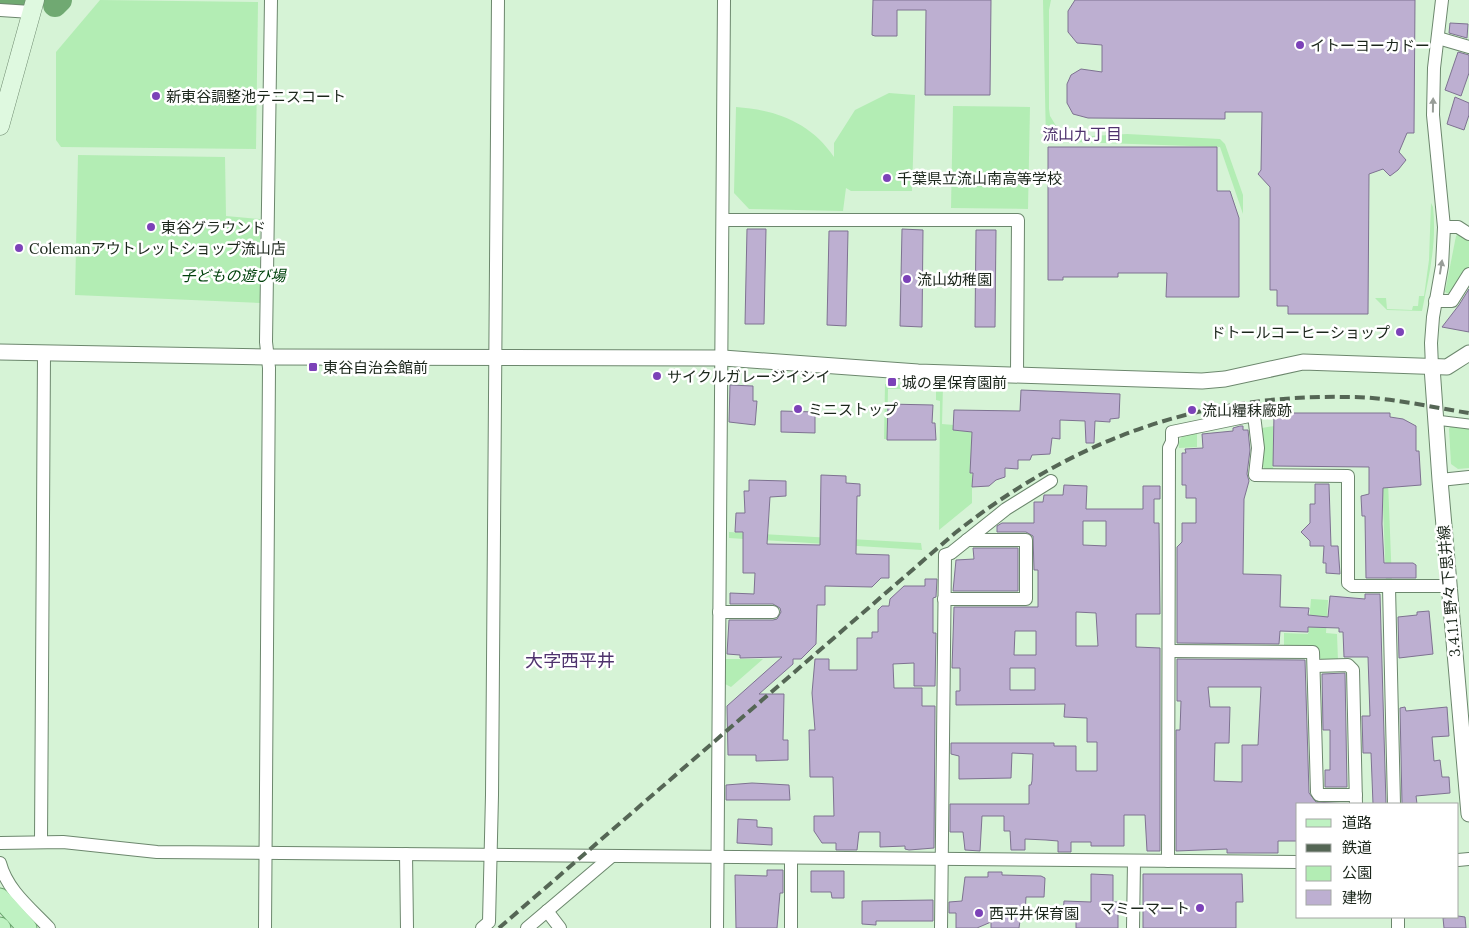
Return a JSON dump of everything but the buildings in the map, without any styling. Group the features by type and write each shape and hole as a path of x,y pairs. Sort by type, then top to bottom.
{"main road":[{"path":"0,126 33,6"},
{"path":"0,898 28,928"}],"street":[{"path":"265,928 271,0"},
{"path":"482,928 488,922 495,574 498,0"},
{"path":"717,928 723,358 724,0"},
{"path":"1432,367 1431,343 1435,301 1442,266 1444,227 1433,116 1442,0"},
{"path":"0,10 33,6"},
{"path":"1438,38 1469,47"},
{"path":"723,220 1018,220 1017,374"},
{"path":"1444,227 1458,227 1469,234"},
{"path":"1435,301 1452,302 1469,274"},
{"path":"0,352 268,357 723,358 908,371 1202,381 1225,379 1303,362 1329,361 1446,367 1469,353"},
{"path":"41,842 44,354"},
{"name":"3.4.1.1 野々下思井線","path":"1432,367 1449,586 1463,671 1469,814"},
{"path":"1168,861 1169,448 1172,442 1172,432 1254,415 1258,448 1255,475 1348,476 1346,579 1352,586 1449,586"},
{"path":"1436,420 1469,424"},
{"path":"1440,480 1469,477"},
{"path":"941,928 945,555 951,553 1006,510 1051,481"},
{"path":"944,599 1026,599 1026,540 967,540"},
{"path":"1389,587 1394,803"},
{"path":"719,612 773,612"},
{"path":"1169,651 1313,652 1317,792 1320,795 1356,799 1353,670 1348,666 1314,666"},
{"path":"0,843 63,842 157,852 1296,862"},
{"path":"406,854 407,928"},
{"path":"527,928 612,856"},
{"path":"791,858 791,928"},
{"path":"1133,928 1134,861"},
{"path":"0,863 4,877 12,888 49,928"},
{"path":"547,911 560,928"}],"green space":[{"name":"新東谷調整池テニスコート","path":"100,0 258,2 256,149 61,147 56,140 56,52"},
{"path":"1043,0 1051,0 1049,10 1049,109 1050,116 1058,129 1074,137 1127,134 1220,139 1225,144 1243,195 1243,214 1220,147 1046,141"},
{"path":"889,93 915,95 912,191 851,191 846,188 843,211 749,209 734,193 736,107 765,111 791,120 814,135 834,157 834,143 855,110"},
{"path":"953,106 1030,107 1028,209 951,208"},
{"name":"東谷グラウンド","path":"78,155 225,157 226,216 260,219 260,303 75,295"},
{"path":"1431,203 1434,220 1433,246 1422,311 1387,310 1375,298 1386,298 1387,309 1412,310 1413,306 1418,306 1419,296 1424,296 1429,260"},
{"path":"1461,233 1469,238 1469,266 1451,295 1445,292 1456,236"},
{"path":"885,384 908,385 908,389 888,389 887,439 884,439"},
{"path":"921,385 943,386 942,424 954,425 954,430 972,432 972,503 939,530 940,401 936,400 936,390 921,389"},
{"path":"1451,425 1469,428 1469,468 1458,469 1451,464 1449,429"},
{"path":"1274,426 1273,470 1265,470 1262,465 1262,428"},
{"path":"1197,431 1197,447 1179,448 1180,440 1183,436"},
{"path":"1381,456 1387,456 1392,583 1386,582"},
{"path":"729,532 921,543 922,550 729,538"},
{"path":"1311,599 1328,600 1326,633 1337,634 1338,661 1323,661 1319,657 1318,648 1284,648 1284,633 1308,634"},
{"path":"726,659 763,659 731,687 725,684"}],"waterway":[{"path":"55,5 57,0"},
{"path":"55,5 60,0"},
{"path":"0,2 18,3"}],"railway":[{"path":"499,928 955,533 1000,500 1045,472 1091,448 1139,429 1189,414 1240,404 1293,398 1364,397 1394,400 1469,413"}],"place":[{"name":"イトーヨーカドー","path":"1300,45"},
{"name":"新東谷調整池テニスコート","path":"156,96"},
{"name":"千葉県立流山南高等学校","path":"887,178"},
{"name":"東谷グラウンド","path":"151,227"},
{"name":"Colemanアウトレットショップ流山店","path":"19,248"},
{"name":"流山幼稚園","path":"907,279"},
{"name":"ドトールコーヒーショップ","path":"1400,332"},
{"name":"東谷自治会館前","path":"313,367"},
{"name":"サイクルガレージイシイ","path":"657,376"},
{"name":"城の星保育園前","path":"892,382"},
{"name":"ミニストップ","path":"798,409"},
{"name":"流山糧秣廠跡","path":"1192,410"},
{"name":"マミーマート","path":"1200,908"},
{"name":"西平井保育園","path":"979,913"}],"district":[{"name":"流山九丁目","path":"1082,134"},
{"name":"大字西平井","path":"570,660"}],"park label":[{"name":"子どもの遊び場","path":"233,275"}]}
